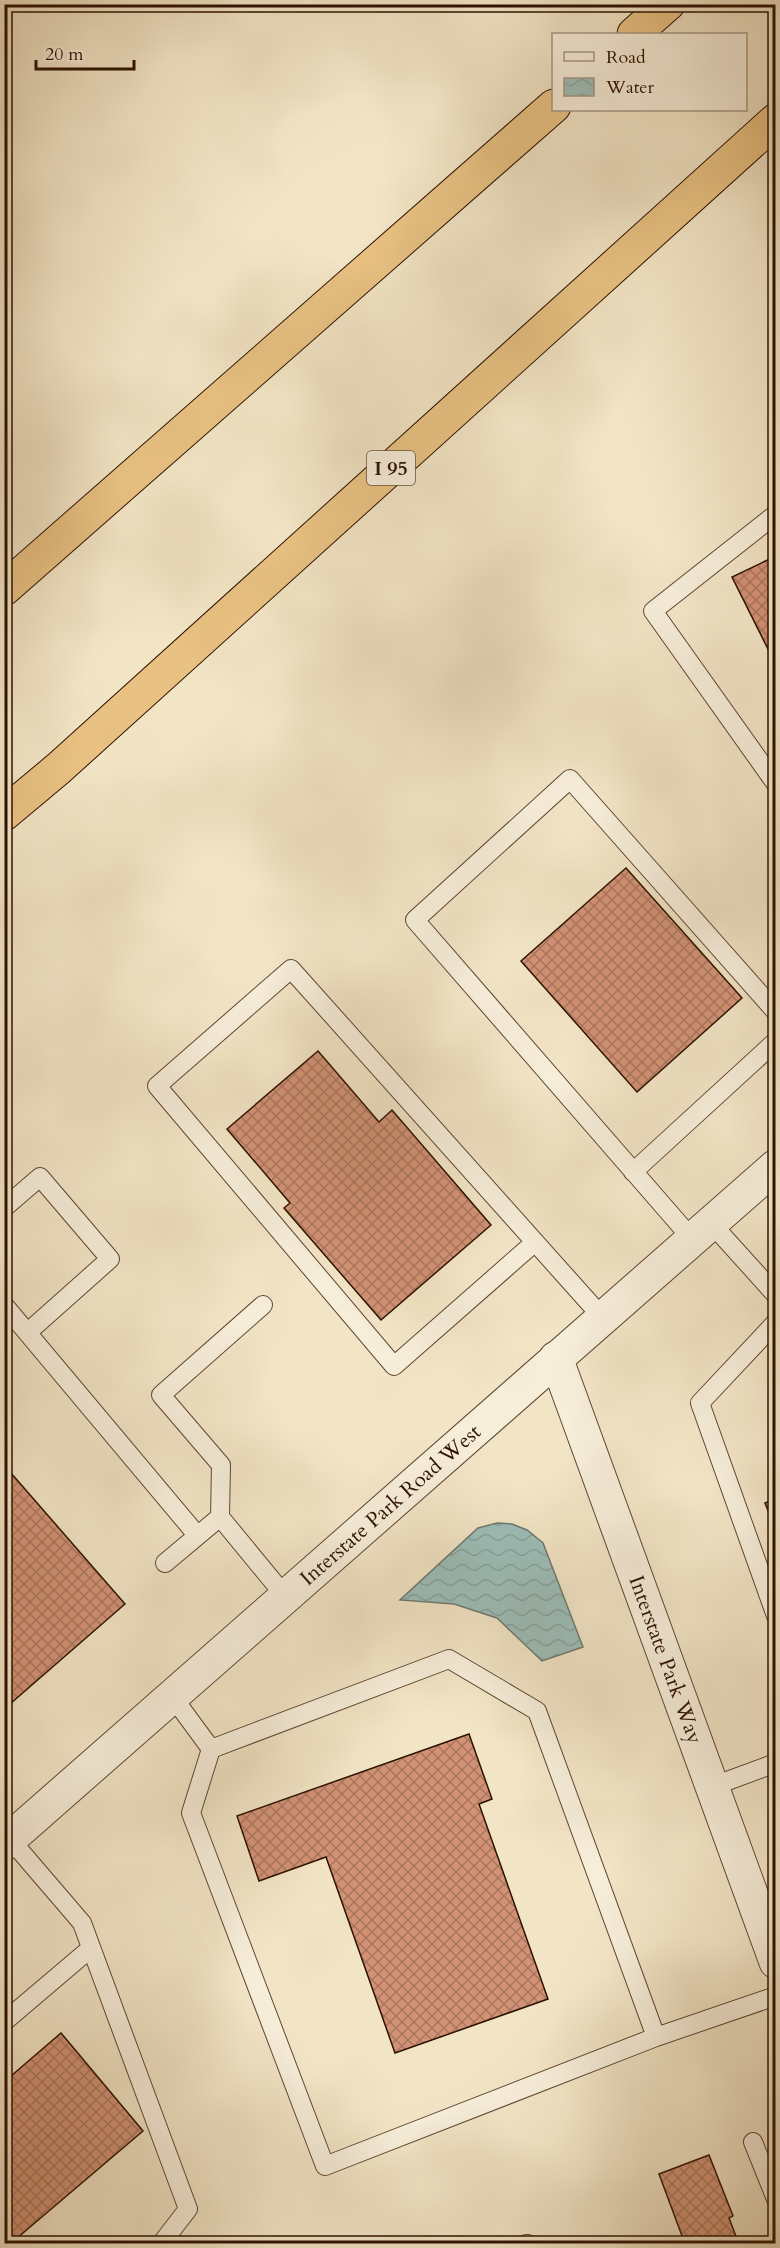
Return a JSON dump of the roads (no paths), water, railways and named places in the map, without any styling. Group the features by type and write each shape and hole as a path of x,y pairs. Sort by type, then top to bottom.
{"highway":[{"path":"635,33 668,4"},
{"path":"4,589 552,108"},
{"name":"I 95","path":"4,814 76,752 776,120"}],"street":[{"name":"Interstate Park Road West","path":"7,1841 776,1166"},
{"name":"Interstate Park Way","path":"556,1358 776,1962"}],"lane":[{"path":"776,514 653,611 776,784"},
{"path":"776,1012 570,779 415,920 633,1172 776,1294"},
{"path":"534,1243 394,1366 157,1086 291,969 602,1317"},
{"path":"633,1172 776,1041"},
{"path":"4,1208 40,1177 110,1259 27,1332"},
{"path":"4,1305 197,1535"},
{"path":"263,1305 160,1395 220,1465 220,1517 285,1596"},
{"path":"776,1322 700,1402 776,1616"},
{"path":"165,1563 220,1517"},
{"path":"211,1749 449,1659 537,1711 656,2037"},
{"path":"172,1696 211,1749"},
{"path":"211,1749 191,1813 325,2166 656,2037 776,1996"},
{"path":"711,1786 776,1763"},
{"path":"7,1841 82,1923 189,2209 161,2244"},
{"path":"4,2022 91,1948"},
{"path":"753,2142 776,2199"}],"water":[{"path":"497,1523 512,1524 527,1530 543,1543 583,1647 542,1661 497,1618 454,1604 400,1600 478,1528"}]}
